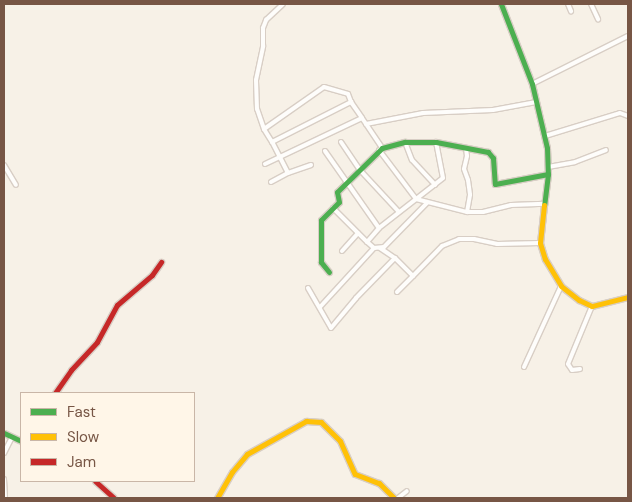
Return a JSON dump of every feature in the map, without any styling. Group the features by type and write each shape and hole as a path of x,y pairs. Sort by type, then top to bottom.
{"street":[{"path":"283,4 266,20 263,28 263,46 256,80 257,108 264,128 288,173"},
{"path":"502,4 532,84 545,136 548,174 540,244 545,259 561,286 579,300 592,306 608,304 628,298"},
{"path":"568,4 571,11"},
{"path":"591,4 598,19"},
{"path":"532,84 628,37"},
{"path":"264,128 324,86 348,94 380,149 416,200 467,212 482,212 512,205 544,204"},
{"path":"272,142 351,102"},
{"path":"366,124 423,113 493,110 536,102"},
{"path":"545,136 620,113 628,116"},
{"path":"265,164 362,118"},
{"path":"341,142 360,170 399,212"},
{"path":"404,142 412,160 435,185"},
{"path":"329,272 321,262 321,220 339,202 337,192 380,149 404,142 436,142 488,152 493,158 496,184 548,174"},
{"path":"367,242 379,228 443,178 436,142"},
{"path":"466,148 467,156 464,169 468,180 470,196 467,212"},
{"path":"548,167 575,162 606,150"},
{"path":"326,151 346,183 379,228"},
{"path":"4,165 16,185"},
{"path":"271,182 288,173 311,165"},
{"path":"333,208 367,242 374,248 379,248 384,247 427,203"},
{"path":"342,251 358,233"},
{"path":"397,292 442,246 450,241 467,238 497,244 540,244"},
{"path":"320,307 374,248"},
{"path":"379,248 395,258 413,276"},
{"path":"308,288 331,328 356,298 395,258"},
{"path":"55,392 71,370 97,342 117,305 152,275 161,262"},
{"path":"524,367 561,286"},
{"path":"580,369 572,370 568,364 592,306"},
{"path":"217,498 232,472 247,454 306,421 321,422 340,441 355,474 364,480 379,483 396,498 407,491"},
{"path":"4,433 20,441"},
{"path":"4,453 12,437"},
{"path":"4,478 5,498"},
{"path":"96,482 114,498"}],"traffic: fast":[{"path":"501,4 532,84 547,148 548,174 544,205"},
{"path":"329,272 321,262 321,220 339,202 337,192 382,148 405,142 436,142 488,152 493,158 495,184 548,174"},
{"path":"4,433 20,441"}],"traffic: slow":[{"path":"544,205 540,243 545,259 561,286 579,300 592,306 628,297"},
{"path":"217,498 232,472 247,454 306,421 321,422 340,441 355,474 379,483 394,498"}],"traffic: jam":[{"path":"56,392 71,370 97,342 117,305 152,275 161,262"},
{"path":"96,482 114,498"}]}
